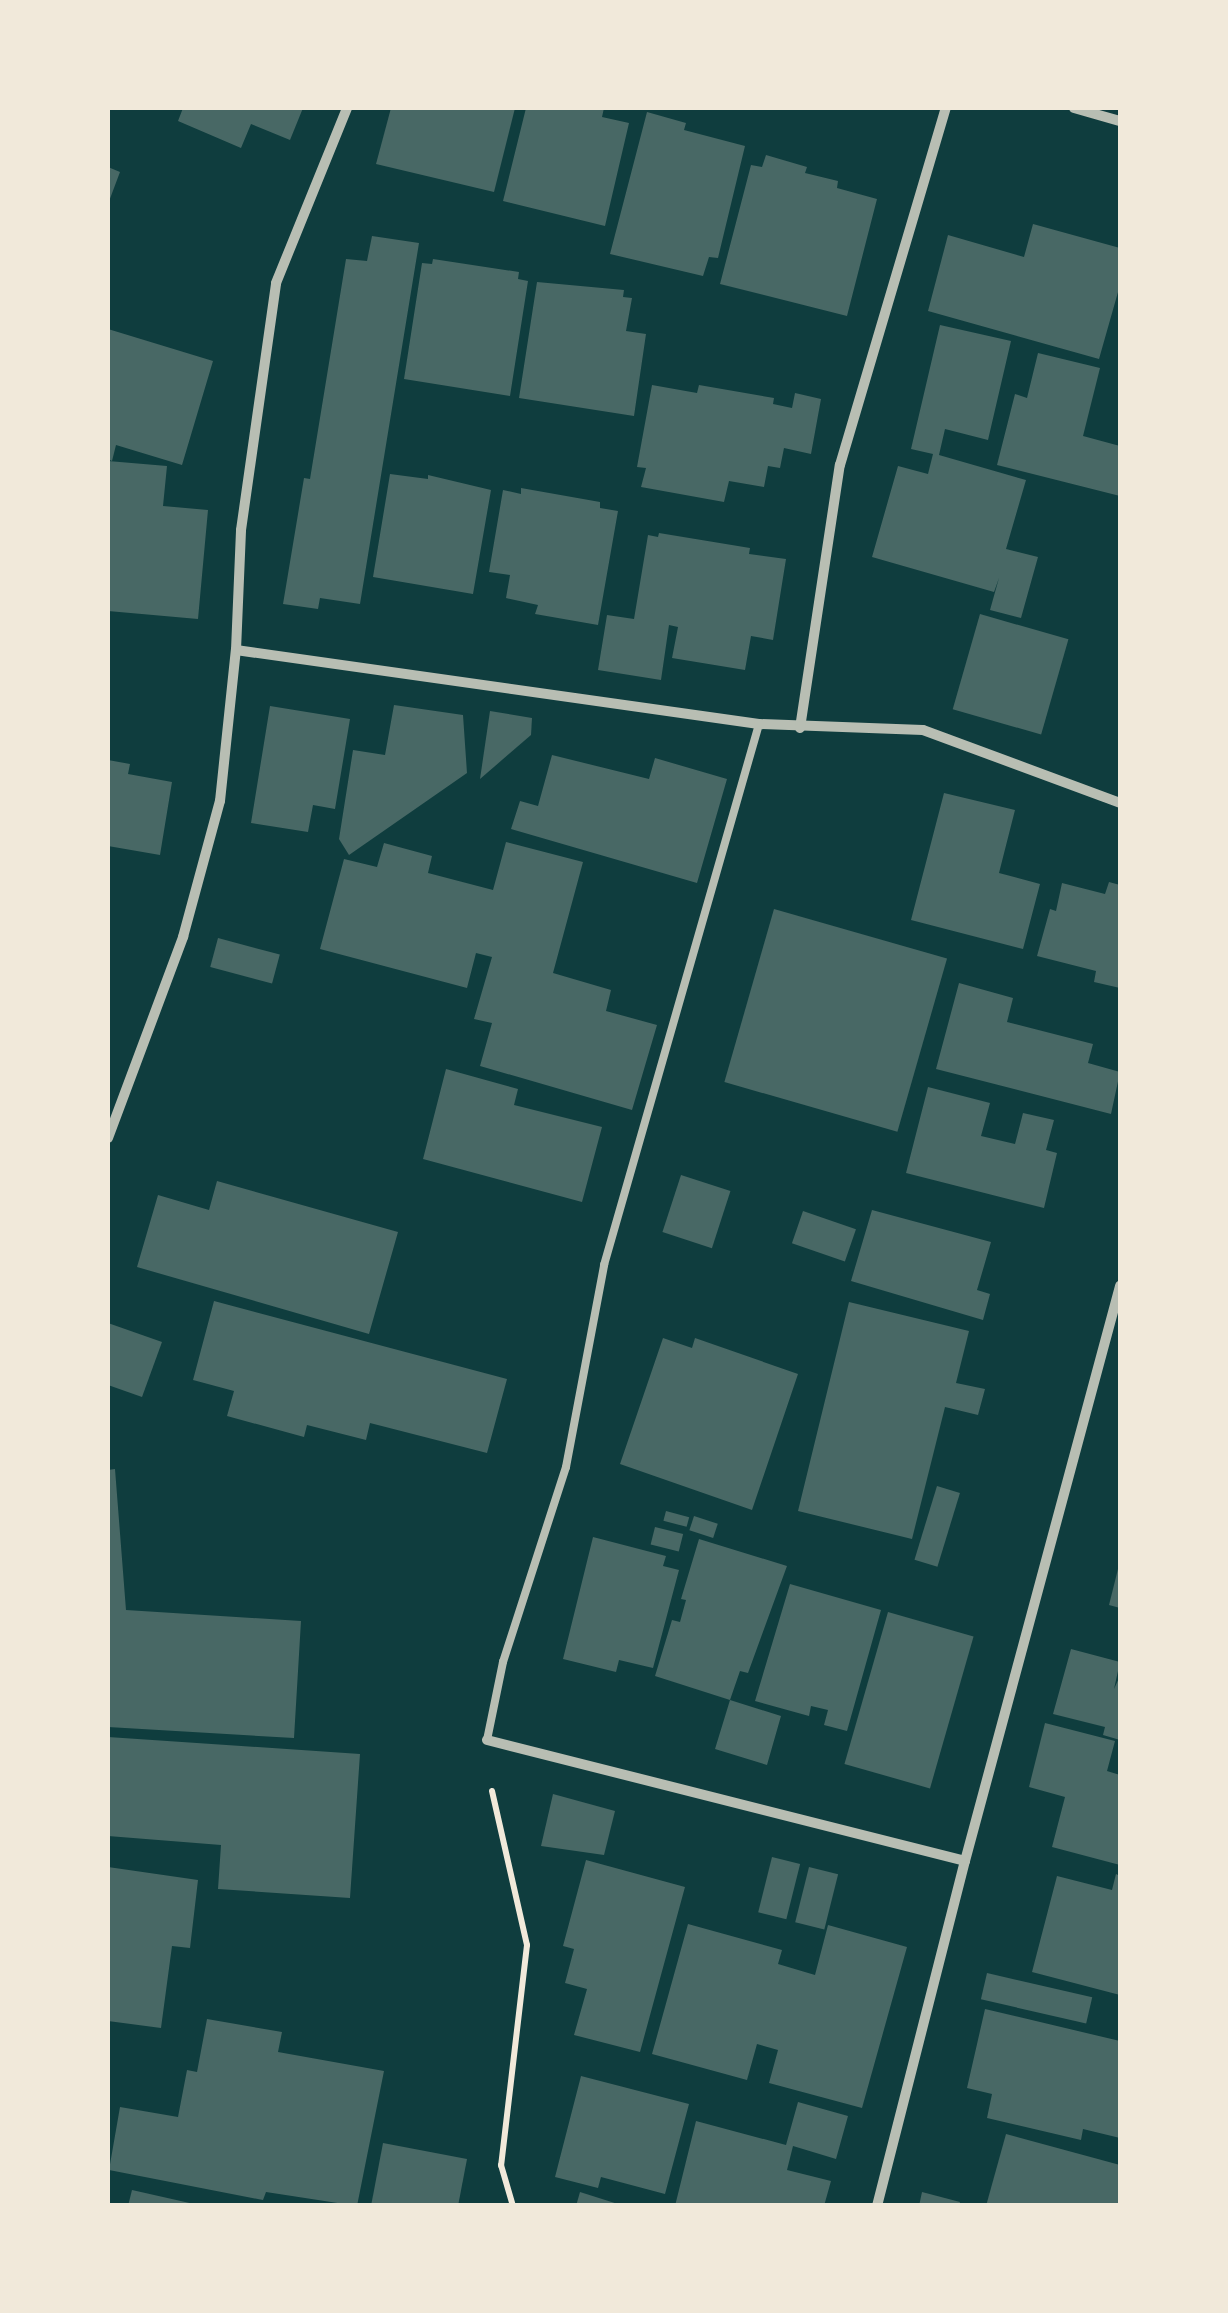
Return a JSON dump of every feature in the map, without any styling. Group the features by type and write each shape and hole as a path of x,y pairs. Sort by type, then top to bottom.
{"street":[{"path":"108,1138 183,937 220,801 236,650 241,530 276,283 347,108"},
{"path":"800,728 840,465 946,108"},
{"path":"1074,108 1120,121"},
{"path":"236,650 759,724 924,730 1120,803"},
{"path":"877,2206 964,1861 1120,1286"},
{"path":"487,1740 964,1861"}],"lane":[{"path":"487,1740 503,1662 566,1467 604,1265 759,724"}],"path":[{"path":"487,1740 494,1810 526,1945 501,2165 513,2206"}],"building":[{"path":"183,108 303,108 290,140 251,124 241,148 178,121"},
{"path":"391,108 515,108 494,192 376,164"},
{"path":"526,108 604,108 602,117 629,123 605,226 503,201"},
{"path":"647,112 686,123 684,130 745,146 718,258 709,257 703,276 610,254"},
{"path":"766,155 807,167 805,173 838,181 837,188 877,199 847,316 720,284 751,165 762,167"},
{"path":"108,167 120,172 108,204"},
{"path":"1033,224 1120,248 1120,285 1099,359 928,311 948,235 1024,257"},
{"path":"372,236 419,243 360,604 320,598 318,609 283,604 304,478 310,479 346,259 367,261"},
{"path":"433,259 519,272 518,279 528,281 510,396 404,379 422,263 432,264"},
{"path":"537,282 624,290 623,297 632,298 626,331 646,334 634,416 519,398"},
{"path":"940,325 1011,341 988,440 945,429 939,455 1026,480 1006,549 1038,557 1021,618 990,610 999,578 994,592 872,557 898,466 928,474 933,454 911,449"},
{"path":"108,329 213,361 182,465 116,445 112,461 108,459"},
{"path":"1038,353 1100,368 1083,436 1120,446 1120,496 997,465 1015,394 1027,398"},
{"path":"652,385 697,393 699,385 774,398 773,404 792,408 795,393 821,399 811,454 784,448 780,468 768,466 764,487 729,481 724,502 641,487 646,468 637,467"},
{"path":"108,461 167,466 163,506 208,510 198,619 108,611"},
{"path":"390,474 428,479 428,475 491,490 473,594 373,577"},
{"path":"521,488 600,502 600,508 618,511 598,625 535,614 538,605 506,598 510,575 489,572 503,490 521,494"},
{"path":"659,533 750,548 749,554 786,559 773,640 751,636 745,670 672,658 678,627 669,625 661,680 598,670 607,615 634,619 648,535 658,537"},
{"path":"980,614 1068,639 1041,735 953,709"},
{"path":"394,705 463,715 467,773 349,855 339,839 353,750 385,755"},
{"path":"270,706 350,719 335,809 313,805 308,832 251,823"},
{"path":"490,711 532,718 531,735 480,779"},
{"path":"552,755 649,779 655,758 727,779 697,883 511,829 520,801 538,806"},
{"path":"108,760 130,764 128,774 172,782 160,855 108,846"},
{"path":"944,793 1015,810 999,873 1040,884 1023,949 911,920"},
{"path":"506,842 583,862 553,973 611,990 606,1011 657,1025 632,1110 480,1066 492,1023 474,1019 492,957 476,953 467,988 320,949 344,859 377,867 384,843 432,856 428,873 493,890"},
{"path":"1109,882 1120,885 1120,988 1094,982 1096,971 1037,956 1050,909 1056,911 1062,883 1105,894"},
{"path":"774,909 947,959 897,1132 724,1082"},
{"path":"218,938 280,955 272,984 210,967"},
{"path":"959,983 1013,998 1007,1022 1093,1044 1088,1063 1120,1072 1111,1114 936,1069"},
{"path":"446,1069 518,1089 514,1105 602,1127 582,1202 423,1159"},
{"path":"928,1087 990,1103 981,1136 1015,1144 1023,1113 1054,1120 1046,1150 1057,1153 1044,1208 906,1173"},
{"path":"681,1175 730,1191 712,1248 662,1232"},
{"path":"217,1181 398,1232 369,1334 137,1267 158,1195 209,1210"},
{"path":"872,1210 991,1242 977,1290 990,1294 983,1320 851,1281"},
{"path":"803,1211 856,1229 845,1261 792,1243"},
{"path":"214,1301 507,1379 487,1453 370,1423 366,1440 307,1425 304,1437 227,1416 234,1391 193,1380"},
{"path":"849,1302 969,1331 956,1383 985,1389 978,1415 945,1407 912,1539 798,1511"},
{"path":"108,1323 162,1342 142,1397 108,1385"},
{"path":"663,1338 692,1348 695,1338 798,1374 752,1510 620,1464"},
{"path":"115,1469 126,1610 301,1621 294,1738 108,1727 108,1470"},
{"path":"937,1486 960,1493 937,1567 914,1560"},
{"path":"666,1511 689,1517 687,1527 663,1521"},
{"path":"694,1516 718,1524 713,1538 689,1530"},
{"path":"655,1527 683,1534 679,1551 651,1544"},
{"path":"593,1537 666,1556 663,1566 679,1570 653,1668 619,1660 616,1672 563,1659"},
{"path":"699,1539 787,1566 748,1673 740,1671 730,1700 655,1676 672,1620 680,1622 686,1600 681,1599"},
{"path":"1120,1565 1120,1608 1109,1605"},
{"path":"790,1584 881,1610 847,1731 824,1725 828,1710 811,1706 809,1716 755,1701"},
{"path":"888,1612 974,1637 930,1788 844,1764"},
{"path":"1071,1649 1120,1662 1114,1689 1120,1676 1120,1740 1103,1735 1105,1727 1053,1714"},
{"path":"730,1700 781,1716 767,1765 715,1749"},
{"path":"1045,1723 1115,1741 1107,1771 1120,1775 1120,1865 1052,1847 1065,1797 1029,1787"},
{"path":"108,1737 360,1754 350,1898 218,1889 221,1845 108,1836"},
{"path":"553,1794 615,1811 604,1855 541,1846"},
{"path":"772,1857 800,1864 786,1919 758,1912"},
{"path":"586,1860 685,1887 640,2052 574,2035 587,1989 565,1983 574,1949 563,1946"},
{"path":"108,1867 198,1880 190,1948 172,1946 161,2028 108,2021"},
{"path":"809,1867 838,1874 824,1930 795,1922"},
{"path":"1116,1874 1120,1876 1120,1995 1032,1972 1057,1876 1112,1890"},
{"path":"688,1924 782,1950 778,1964 815,1975 828,1925 907,1947 862,2108 769,2083 778,2050 757,2044 747,2080 652,2054"},
{"path":"987,1973 1092,1997 1086,2024 981,1999"},
{"path":"985,2009 1120,2041 1120,2138 1083,2129 1081,2140 987,2118 992,2094 967,2088"},
{"path":"207,2019 282,2032 278,2052 384,2071 357,2206 266,2192 263,2200 109,2170 120,2107 178,2117 187,2070 197,2072"},
{"path":"581,2076 689,2104 665,2194 601,2177 598,2188 555,2177"},
{"path":"798,2102 848,2116 836,2159 793,2146 787,2170 831,2181 824,2206 675,2206 696,2121 786,2145"},
{"path":"1006,2134 1120,2165 1120,2206 986,2206"},
{"path":"383,2143 467,2159 458,2206 371,2206"},
{"path":"132,2190 194,2204 194,2206 128,2206"},
{"path":"580,2192 621,2205 621,2206 576,2206"},
{"path":"922,2192 960,2202 959,2206 919,2206"}]}
